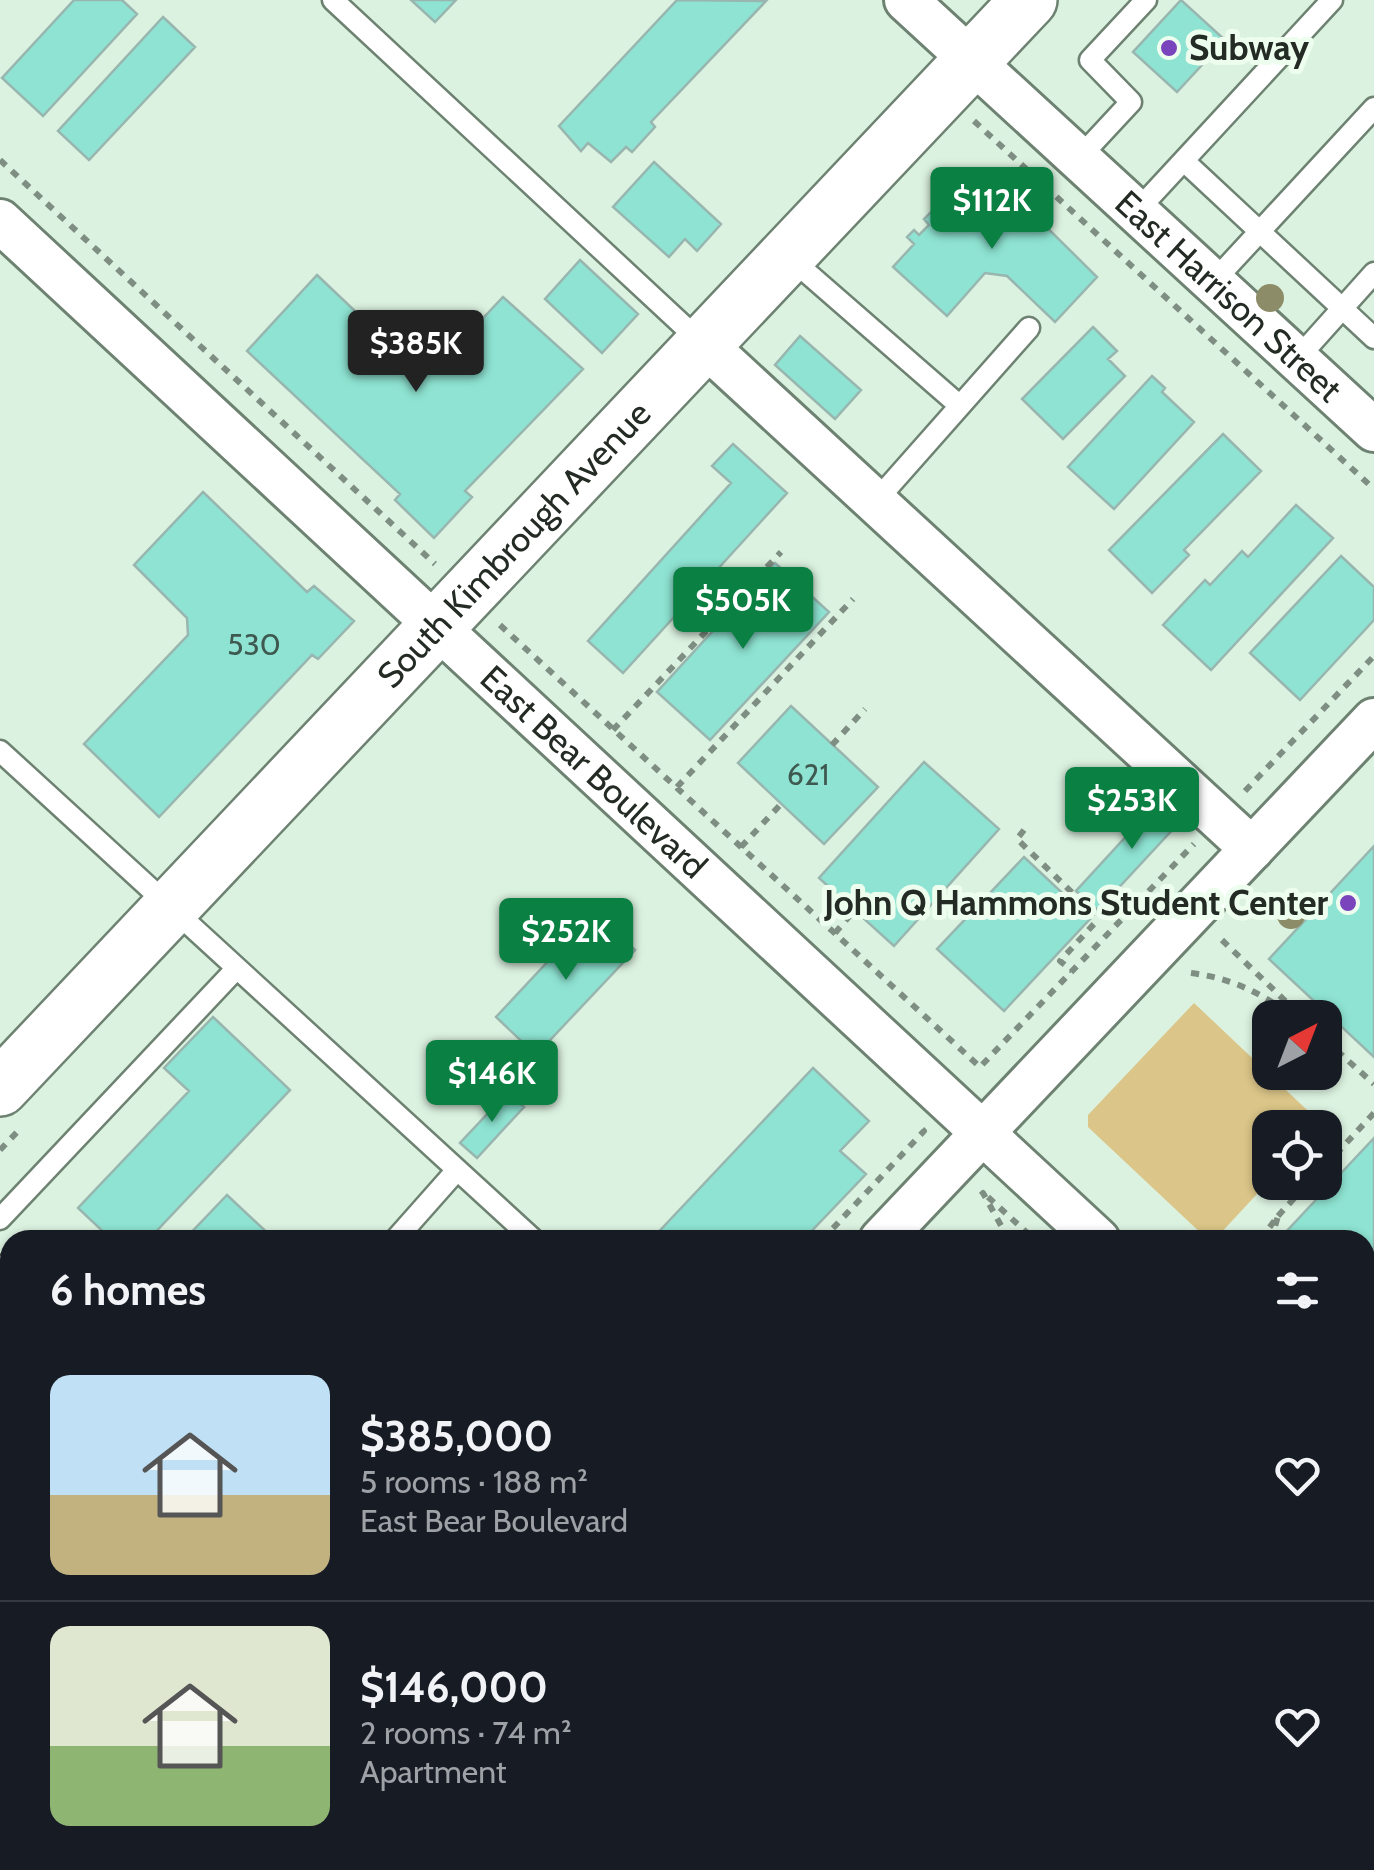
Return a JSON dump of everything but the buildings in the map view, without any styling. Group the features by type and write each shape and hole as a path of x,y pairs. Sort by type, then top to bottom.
{"main road":[{"name":"South Kimbrough Avenue","path":"13,1105 170,909 1029,0"}],"street":[{"name":"East Harrison Street","path":"906,0 1374,430"},
{"name":"East Bear Boulevard","path":"0,220 1087,1230"},
{"path":"704,344 1252,849"},
{"path":"890,1230 1374,720"}],"lane":[{"path":"333,0 704,344"},
{"path":"1078,159 1131,102 1090,60 1146,0"},
{"path":"1136,212 1332,0"},
{"path":"1213,282 1374,108"},
{"path":"1184,161 1374,338"},
{"path":"788,255 960,406"},
{"path":"1297,359 1374,273"},
{"path":"875,502 1029,328"},
{"path":"0,751 523,1230"},
{"path":"0,1219 236,970"},
{"path":"404,1230 457,1170"}],"path":[{"path":"959,132 972,119 1374,489"},
{"path":"0,160 436,566 450,552"},
{"path":"613,730 780,552"},
{"path":"677,788 854,599"},
{"path":"511,609 498,623 980,1067 1374,656"},
{"path":"832,745 865,709"},
{"path":"741,847 781,804"},
{"path":"1024,830 1017,839 1090,910 1094,924 1060,962 1072,971"},
{"path":"835,933 853,912"},
{"path":"1222,940 1282,1000"},
{"path":"1191,972 1227,978 1270,1000"},
{"path":"1342,1055 1374,1084"},
{"path":"0,1150 13,1105"},
{"path":"1342,1148 1374,1113"},
{"path":"831,1230 924,1131 911,1119"},
{"path":"972,1204 983,1193"},
{"path":"983,1193 1003,1230"},
{"path":"983,1193 1024,1230"},
{"path":"1268,1230 1293,1200"},
{"path":"1274,1230 1278,1216"}],"shaded area":[{"path":"1194,1003 1252,1058 1252,1090 1286,1090 1307,1110 1252,1110 1252,1199 1224,1230 1198,1230 1088,1127 1088,1115"}],"place":[{"name":"Subway","path":"1169,48"},
{"name":"John Q Hammons Student Center","path":"1348,903"}]}
